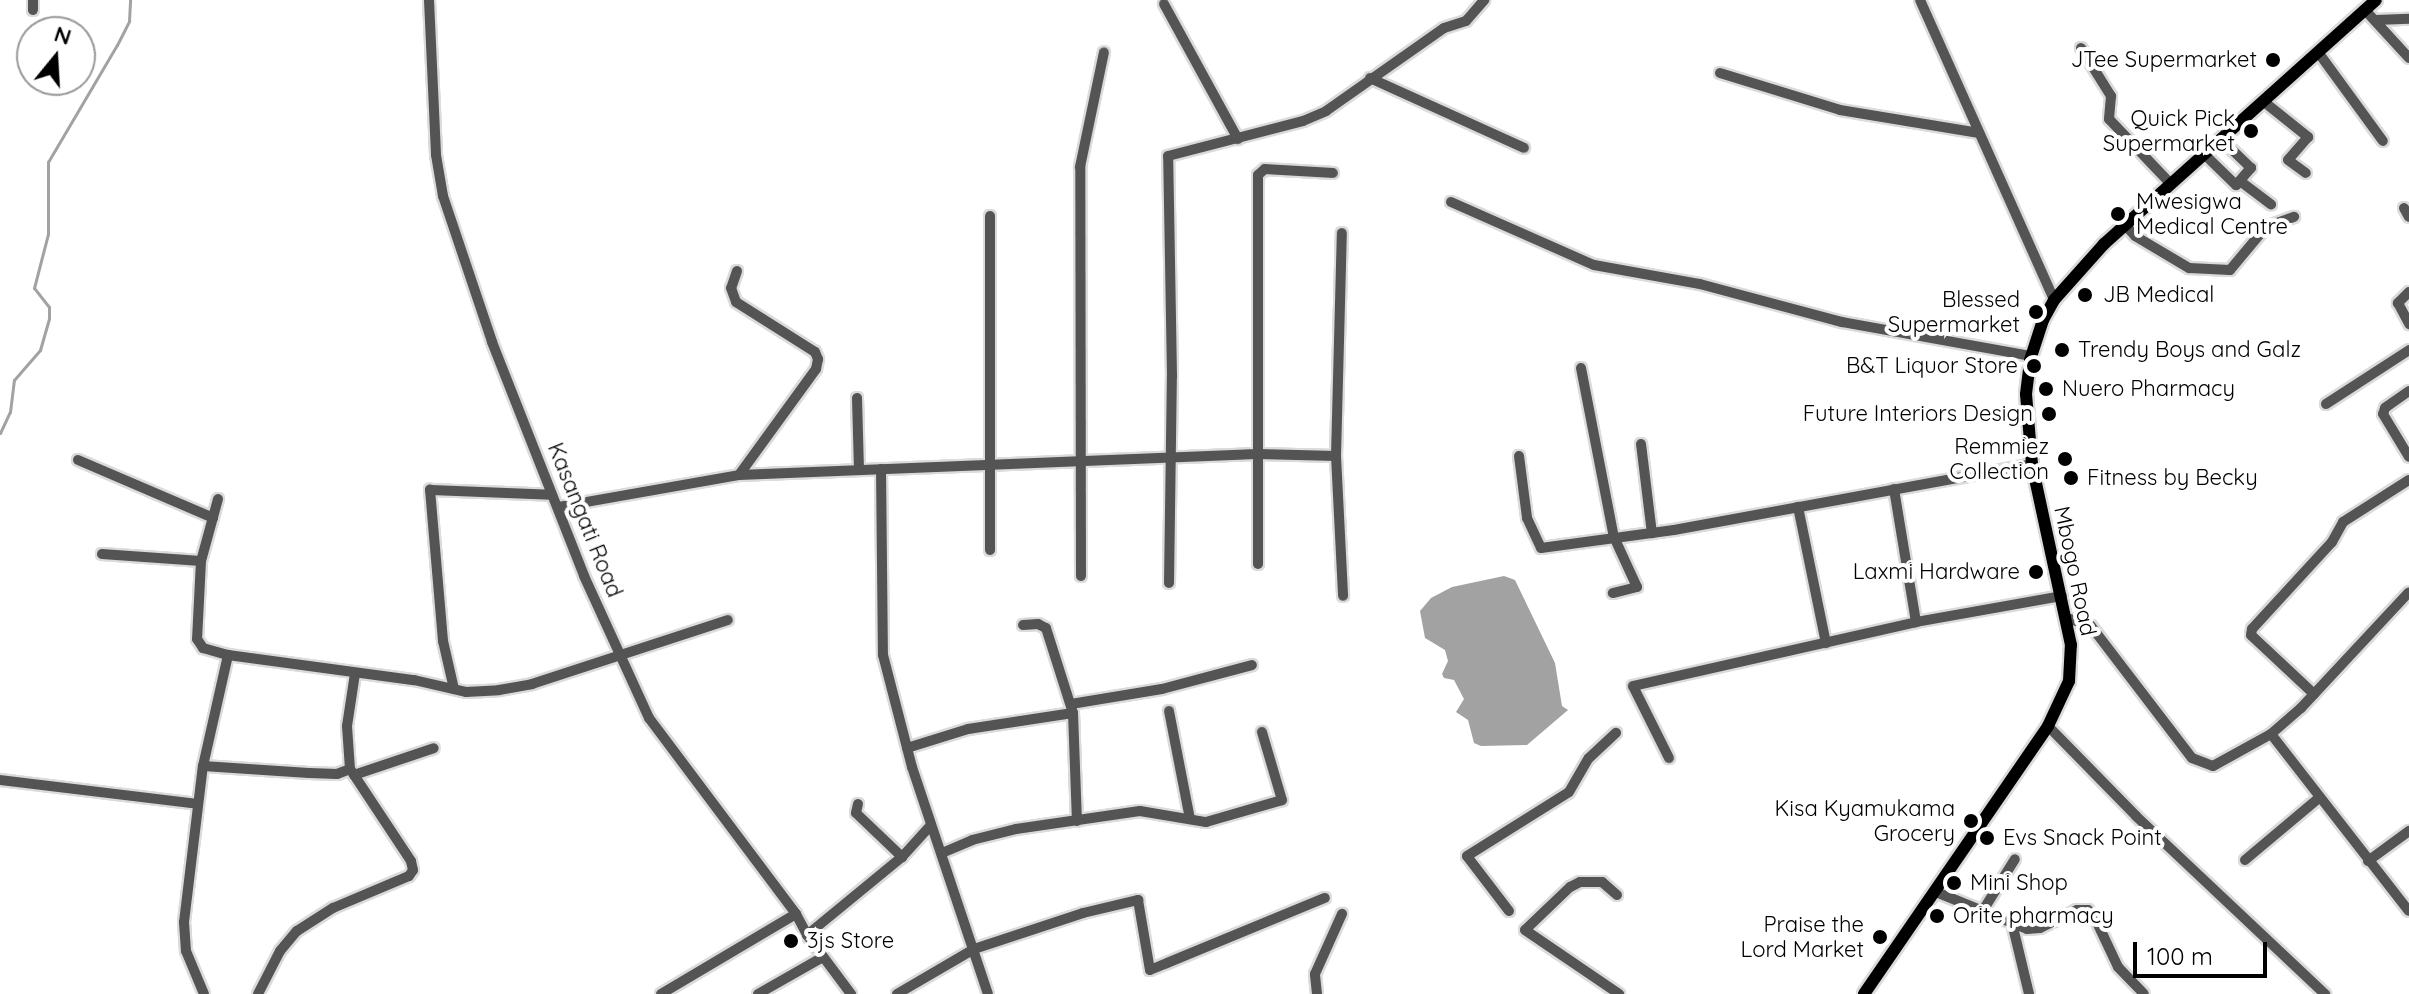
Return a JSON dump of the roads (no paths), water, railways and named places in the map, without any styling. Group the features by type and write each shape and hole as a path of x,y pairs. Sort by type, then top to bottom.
{"main road":[{"name":"Mbogo Road","path":"1864,994 2048,726 2069,681 2071,645 2067,618 2032,464 2026,394 2031,356 2054,300 2124,224 2376,0"}],"street":[{"name":"Kasangati Road","path":"429,0 436,155 443,196 492,342 584,576 649,718 796,914 807,935 851,994"},
{"path":"1169,583 1172,376 1167,159 1172,153 1238,139 1326,111 1444,28 1466,21 1484,0"},
{"path":"1920,0 2054,300"},
{"path":"1164,4 1238,139"},
{"path":"2365,10 2409,58"},
{"path":"2376,20 2409,19"},
{"path":"2081,48 2111,96 2109,119 2170,183"},
{"path":"1081,576 1080,167 1104,52"},
{"path":"2318,52 2383,141"},
{"path":"1720,73 1840,110 1979,133"},
{"path":"1370,78 1524,148"},
{"path":"2263,101 2308,137 2288,160 2306,173"},
{"path":"2204,154 2236,185 2251,168 2221,139"},
{"path":"1258,564 1258,175 1265,169 1333,173"},
{"path":"2240,181 2271,204"},
{"path":"1451,202 1594,265 1700,284 1842,322 2031,356"},
{"path":"990,216 990,550"},
{"path":"2124,224 2135,236 2189,268 2230,270 2266,227 2294,217"},
{"path":"1342,233 1336,456 1343,596"},
{"path":"737,271 731,288 736,302 815,352 818,359 816,369 739,475"},
{"path":"2409,292 2398,303 2409,324"},
{"path":"2326,404 2409,350"},
{"path":"1581,368 1614,537 1637,587 1613,593"},
{"path":"2409,391 2385,408 2383,414 2409,457"},
{"path":"857,398 859,470"},
{"path":"1641,444 1652,533"},
{"path":"558,507 739,475 1258,454 1336,456"},
{"path":"1519,456 1527,518 1541,548 1652,533 2032,464"},
{"path":"78,460 213,518"},
{"path":"881,469 883,655 907,748 988,994"},
{"path":"2314,694 2251,635 2252,629 2332,542 2343,522 2409,480"},
{"path":"454,689 442,626 430,490 446,487 552,495"},
{"path":"1894,489 1916,622"},
{"path":"218,499 201,561 197,639 203,648 228,655 414,680 454,689 499,690 532,684 728,620"},
{"path":"1798,507 1826,643"},
{"path":"102,554 201,561"},
{"path":"2067,618 2091,626 2192,758 2213,766 2271,734 2314,694 2409,592"},
{"path":"1669,758 1633,686 1916,622 2062,596"},
{"path":"1023,625 1038,624 1046,628 1072,708 1077,821"},
{"path":"204,994 186,951 184,922 203,766 228,655"},
{"path":"907,748 968,729 1162,689 1252,665"},
{"path":"258,994 280,951 297,931 333,908 412,874 410,859 352,772 347,726 355,674"},
{"path":"1169,711 1190,819"},
{"path":"2048,726 2136,816 2325,994"},
{"path":"942,853 972,840 1016,829 1140,811 1190,819 1225,819 1282,800 1262,732"},
{"path":"1509,911 1467,856 1569,792 1589,758 1616,733"},
{"path":"2271,734 2409,911"},
{"path":"203,766 323,774 352,772 434,748"},
{"path":"0,780 197,804"},
{"path":"2245,860 2319,798"},
{"path":"858,804 856,813 902,857"},
{"path":"807,935 902,857 931,825"},
{"path":"2368,861 2409,831"},
{"path":"1982,912 2015,859"},
{"path":"1617,895 1602,882 1580,882 1570,887 1525,930 1619,994"},
{"path":"1936,892 2033,929 2077,910 2092,912 2118,967 2144,994"},
{"path":"897,994 974,949 1083,913 1138,900 1150,970 1325,898"},
{"path":"661,994 796,914"},
{"path":"1317,994 1315,974 1342,914"},
{"path":"2012,923 2029,994"},
{"path":"758,994 823,957"}],"waterway":[{"path":"0,433 10,412 14,380 40,350 49,318 49,307 34,288 48,234 48,162 117,45 129,21 130,0"}],"place":[{"name":"JTee Supermarket","path":"2273,60"},
{"name":"Quick Pick Supermarket","path":"2251,131"},
{"name":"Mwesigwa Medical Centre","path":"2118,214"},
{"name":"JB Medical","path":"2085,295"},
{"name":"Blessed Supermarket","path":"2036,312"},
{"name":"Trendy Boys and Galz","path":"2062,350"},
{"name":"B&T Liquor Store","path":"2034,366"},
{"name":"Nuero Pharmacy","path":"2046,389"},
{"name":"Future Interiors Design","path":"2049,414"},
{"name":"Remmiez Collection","path":"2065,459"},
{"name":"Fitness by Becky","path":"2071,478"},
{"name":"Laxmi Hardware","path":"2036,572"},
{"name":"Kisa Kyamukama Grocery","path":"1971,821"},
{"name":"Evs Snack Point","path":"1987,838"},
{"name":"Mini Shop","path":"1954,883"},
{"name":"Orite pharmacy","path":"1937,916"},
{"name":"Praise the Lord Market","path":"1880,937"},
{"name":"3js Store","path":"791,941"}]}
